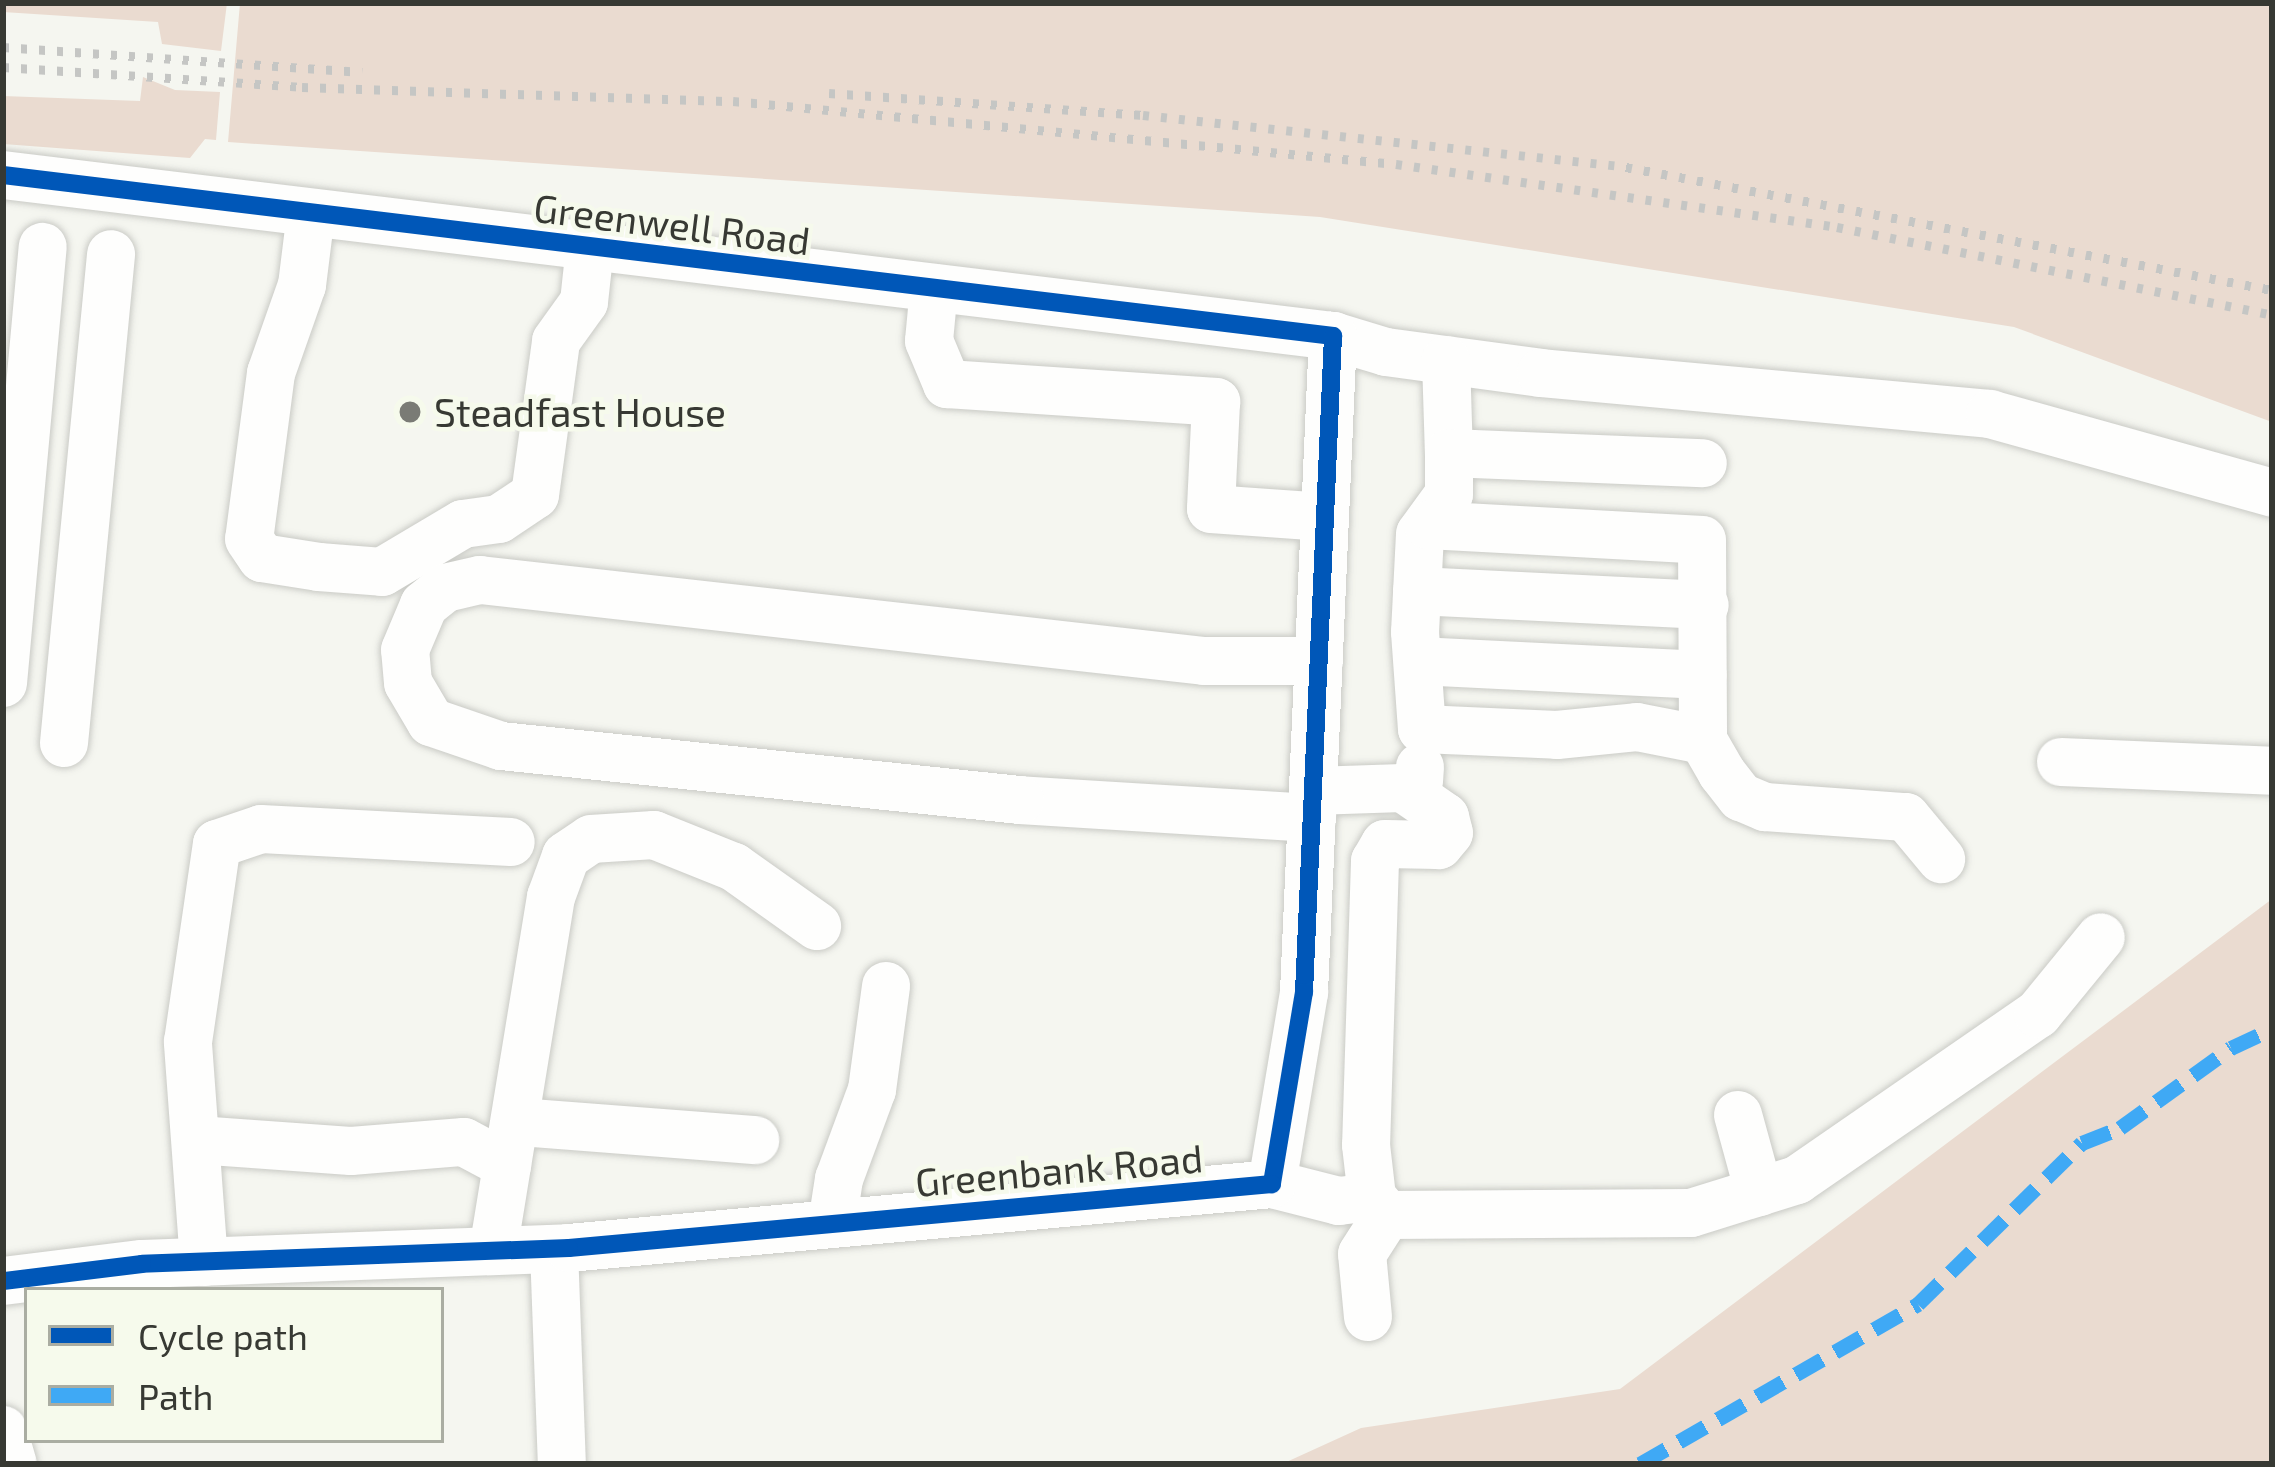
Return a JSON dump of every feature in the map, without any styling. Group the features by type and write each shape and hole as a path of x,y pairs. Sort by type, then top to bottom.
{"street":[{"name":"Greenwell Road","path":"3,175 1333,336 1446,360 1990,414 2272,493"},
{"path":"311,213 302,285 271,373 249,539 262,558 319,567 382,572 464,524 499,519 535,495 556,341 584,302 590,247"},
{"path":"3,683 20,340 43,247"},
{"path":"64,743 97,355 111,254"},
{"path":"934,288 929,341 947,384 1216,402 1211,509 1325,517"},
{"path":"1272,1184 1304,992 1333,336"},
{"path":"20,340 97,355"},
{"path":"1319,661 1204,661 480,580 445,588 424,605 405,650 408,683 430,722 501,746 1064,804 1312,805 1403,788 1419,781 1420,534 1448,494 1446,360"},
{"path":"1449,453 1703,463"},
{"path":"1428,525 1699,538 1706,544 1703,740 1732,788 1754,804 1906,818 1941,859"},
{"path":"1417,591 1705,605"},
{"path":"1418,661 1702,675"},
{"path":"1422,729 1557,735 1637,727 1703,740"},
{"path":"2061,762 2272,771"},
{"path":"1368,1317 1362,1254 1380,1206 1366,1145 1376,861 1385,844 1439,845 1449,833 1445,817 1403,788"},
{"path":"204,1262 188,1042 217,844 261,829 511,842"},
{"path":"493,1251 550,897 566,856 590,839 654,835 734,867 817,926"},
{"name":"Greenbank Road","path":"3,1281 204,1262 554,1249 1272,1184 1380,1206 1690,1214 1797,1180 2038,1014 2101,938"},
{"path":"832,1224 838,1179 872,1090 886,986"},
{"path":"1738,1115 1759,1192"},
{"path":"197,1140 352,1151 464,1142 755,1140"},
{"path":"554,1249 562,1464"},
{"path":"3,1430 13,1464"}],"shaded area":[{"path":"3,3 227,3 221,51 162,44 158,22 3,12"},
{"path":"240,3 2272,3 2272,422 2014,327 1320,217 228,142"},
{"path":"143,77 175,90 220,92 216,140 205,139 190,158 3,144 3,96 140,101"},
{"path":"2272,899 2272,1464 1282,1464 1361,1428 1620,1389"}],"railway":[{"path":"3,47 362,72"},
{"path":"3,67 302,87 733,101 1396,164 1837,227 2272,315"},
{"path":"829,93 1143,115 1626,167 2272,290"}],"marked path":[{"path":"1640,1464 1918,1304 2082,1143 2120,1128 2231,1048 2272,1029"}],"cycle path":[{"path":"3,175 1333,336 1304,992 1272,1184 569,1248 142,1264 3,1281"}],"place":[{"name":"Steadfast House","path":"410,412"}]}
